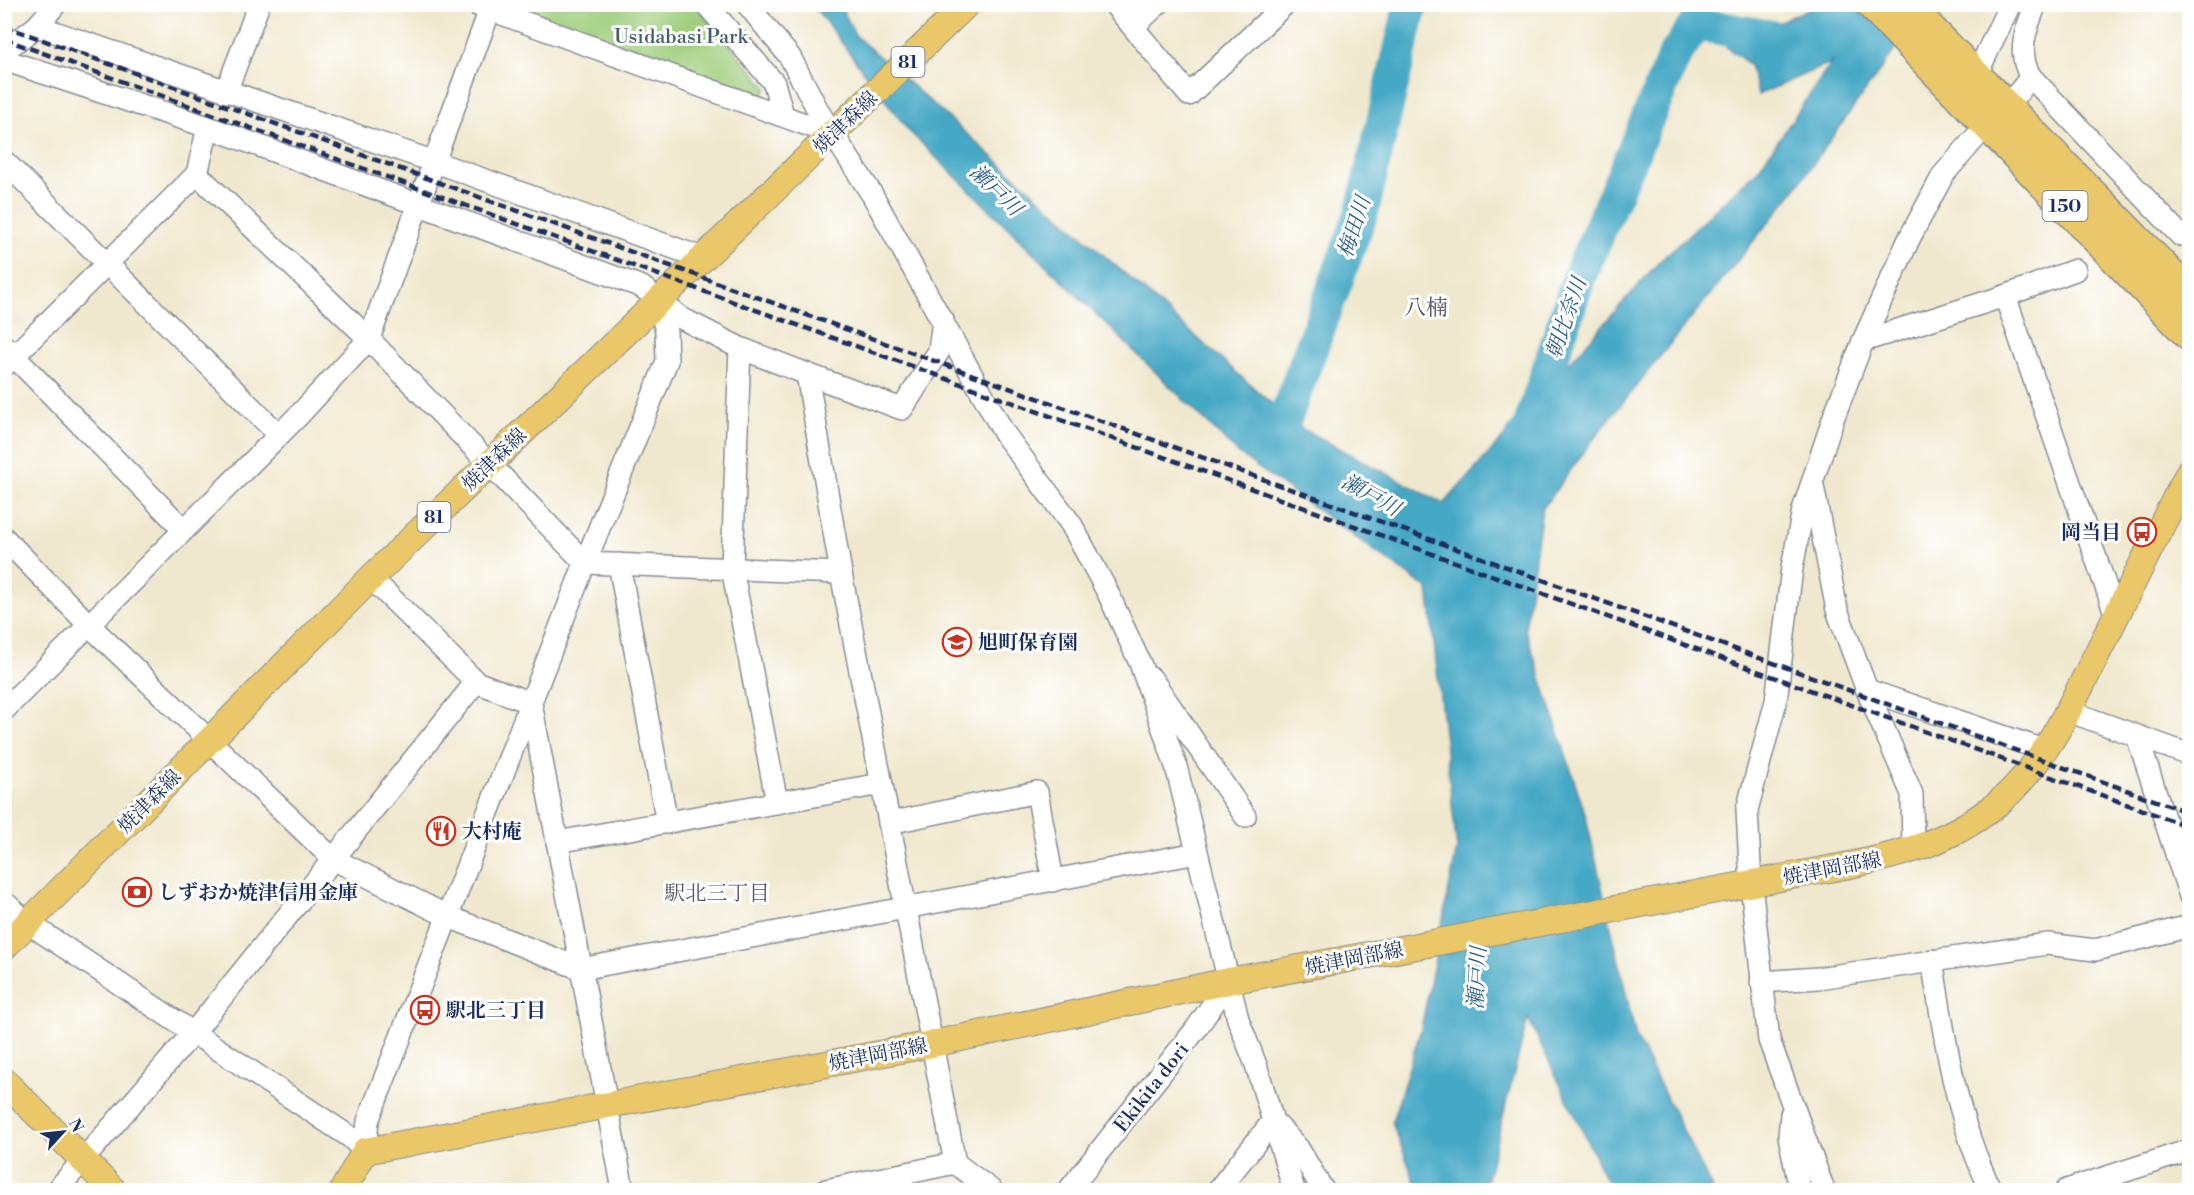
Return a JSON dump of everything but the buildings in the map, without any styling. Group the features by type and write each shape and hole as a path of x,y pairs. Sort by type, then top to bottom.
{"highway":[{"name":"150","path":"1871,4 1948,66 1976,76 2190,294"},
{"name":"150","path":"1906,4 1948,66 2190,336"}],"main road":[{"name":"焼津森線","path":"4,947 371,578 967,4"},
{"name":"焼津岡部線","path":"365,1151 932,1044 1241,979 1892,857 1913,850 1946,837 1992,808 2017,785 2044,750 2068,711 2190,470"},
{"path":"4,1081 113,1191"},
{"path":"343,1191 365,1151"}],"street":[{"path":"4,51 37,27 56,4"},
{"path":"226,92 259,4"},
{"path":"706,4 774,83 783,115"},
{"path":"747,4 790,57 840,126 873,196 1004,433 1071,524 1107,591 1140,663 1176,766 1197,853 1241,979 1238,1019 1256,1065 1294,1191"},
{"path":"1114,4 1189,95 1285,4"},
{"path":"1133,27 1158,4"},
{"path":"1976,76 2010,4"},
{"path":"2036,4 2023,45 2022,57 2031,76 2180,235 2190,233"},
{"path":"4,710 279,435 369,339 416,206 435,162 486,6 783,115 840,126"},
{"path":"37,27 435,162 702,258"},
{"path":"4,60 208,127 416,206 642,287 681,318 740,348 902,409 939,351 943,320"},
{"path":"2018,93 2031,76"},
{"path":"183,529 8,356 197,174 208,127"},
{"path":"1824,1191 1769,1040 1746,885 1747,810 1776,701 1792,568 1812,480 1863,341 1909,239 1943,175 1976,137"},
{"path":"4,161 107,261 279,435"},
{"path":"197,174 369,339 585,563 841,573"},
{"path":"1863,341 2005,296 2075,270"},
{"path":"2005,296 2116,616"},
{"path":"365,1151 368,1121 666,361 666,330 658,300"},
{"path":"740,348 732,568 777,803"},
{"path":"807,375 841,573 955,1163 991,1191"},
{"path":"1812,480 1829,578 1837,610 1867,690 1912,794 1913,850"},
{"path":"4,538 89,625 333,859 449,917 581,969 1197,853"},
{"path":"618,564 667,823"},
{"path":"371,578 476,682 531,703"},
{"path":"1140,663 1171,704 1245,816"},
{"path":"57,1191 194,1033 476,682"},
{"path":"1867,690 2044,750"},
{"path":"531,703 622,1191"},
{"path":"2068,711 2190,755"},
{"path":"2137,736 2190,896"},
{"path":"557,842 881,784"},
{"path":"889,823 1037,792 1053,881"},
{"path":"4,902 28,923 350,1137 365,1151"},
{"path":"1761,982 1818,978 2047,944 2095,950 2190,926"},
{"path":"1932,960 1949,1065 1972,1152 1991,1191"},
{"name":"Ekikita dori","path":"1069,1191 1196,1029 1241,979"},
{"path":"1792,1105 1789,1137 1800,1191"},
{"path":"1218,1191 1273,1121"},
{"path":"1273,1121 1298,1148 1323,1191"},
{"path":"2067,1191 2190,1149"},
{"path":"826,1191 955,1163"}],"green space":[{"name":"Usidabasi Park","path":"507,5 695,5 767,88 761,97"}],"water":[{"name":"瀬戸川","path":"813,5 840,5 856,36 1297,426 1444,504 1659,262 1758,170 1832,62 1758,95 1750,65 1696,24 1754,34 1817,5 1927,5 1790,196 1594,438 1542,509 1525,629 1585,813 1636,1037 1713,1190 1611,1190 1528,1018 1484,1190 1418,1190 1392,1122 1421,1029 1457,849 1428,589 1239,454 908,130"}],"waterway":[{"name":"梅田川","path":"1276,443 1362,211 1411,4"},
{"name":"朝比奈川","path":"1522,438 1528,431 1579,277 1675,55 1696,24 1800,42"}],"railway":[{"path":"4,26 2190,813"},
{"path":"4,39 2190,827"}],"place":[{"name":"岡当目","path":"2142,532"},
{"name":"旭町保育園","path":"957,642"},
{"name":"大村庵","path":"441,831"},
{"name":"しずおか焼津信用金庫","path":"137,892"},
{"name":"駅北三丁目","path":"425,1010"}],"district":[{"name":"八楠","path":"1426,307"},
{"name":"駅北三丁目","path":"717,893"}]}
